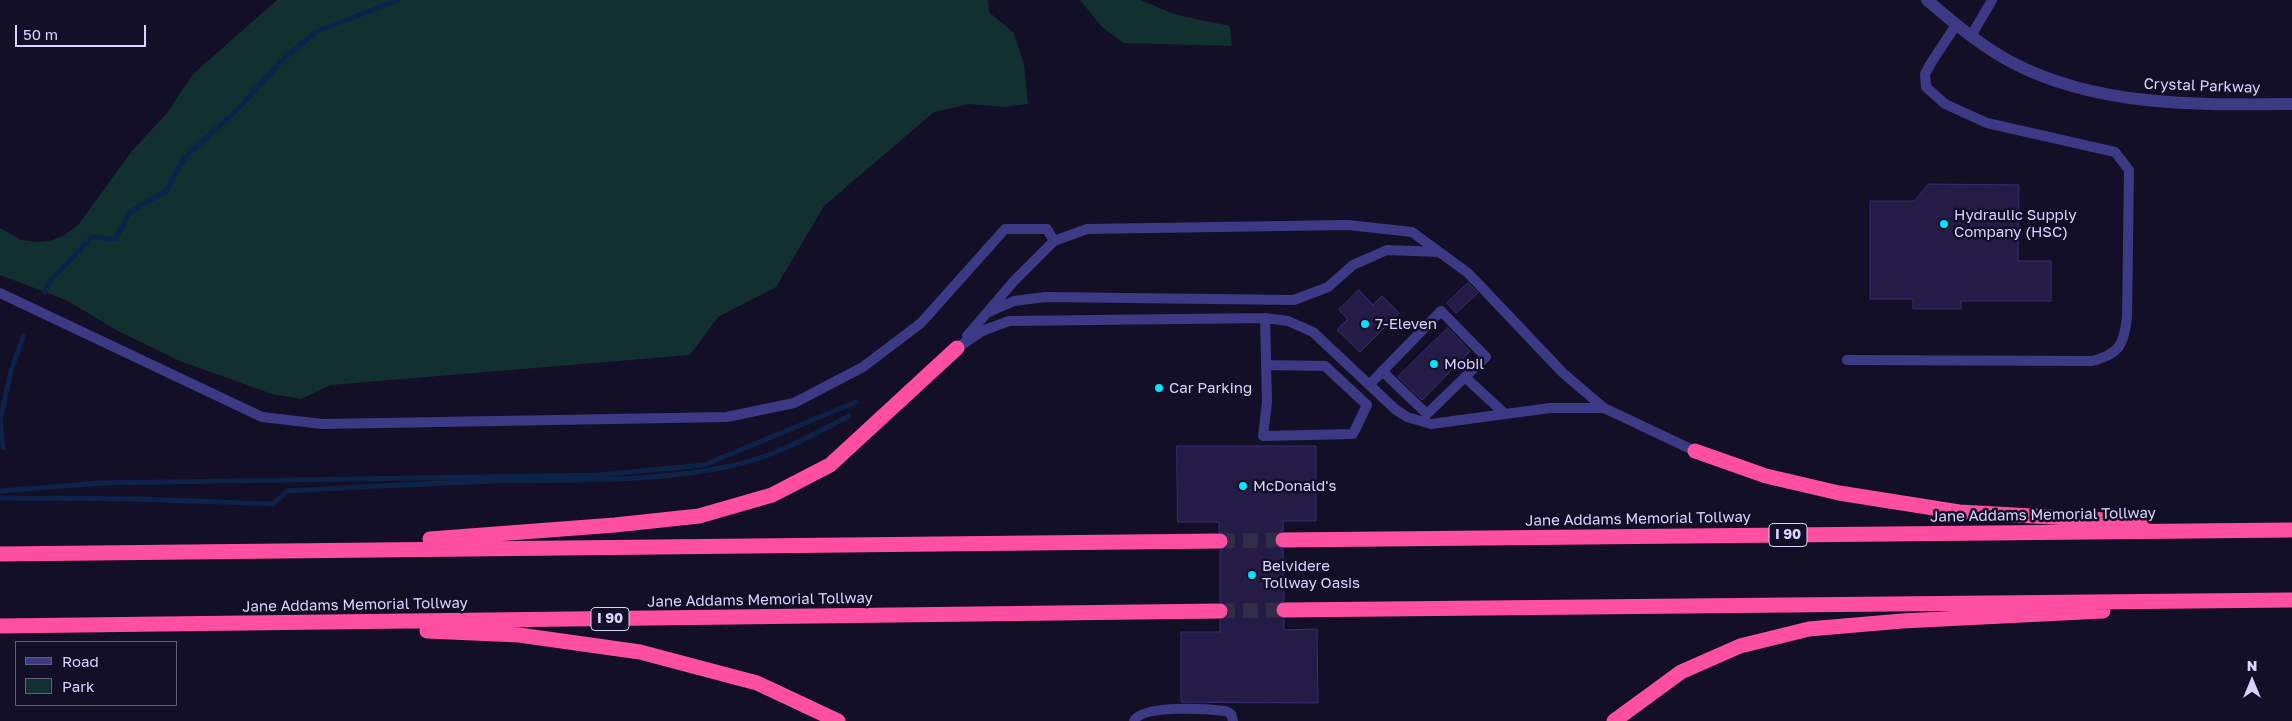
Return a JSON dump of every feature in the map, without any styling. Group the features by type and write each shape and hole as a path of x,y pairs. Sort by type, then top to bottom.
{"highway":[{"path":"246,550 605,526 708,513 772,495 830,464 957,348"},
{"path":"1695,451 1766,476 1839,493 1959,512 2277,530"},
{"name":"Jane Addams Memorial Tollway","path":"1283,540 2292,530"},
{"path":"0,554 1220,540"},
{"path":"1284,610 2292,600"},
{"path":"1614,721 1681,672 1740,646 1809,629 1911,620 2292,600"},
{"name":"Jane Addams Memorial Tollway","path":"0,626 1220,611"},
{"path":"281,623 519,635 640,652 757,683 838,721"}],"street":[{"name":"Crystal Parkway","path":"1927,0 1956,25 2011,62 2042,77 2078,88 2143,101 2190,104 2292,104"}],"lane":[{"path":"1971,36 1992,0"},
{"path":"1846,360 2092,361 2109,357 2125,341 2129,170 2124,160 2116,152 1987,123 1945,104 1926,87 1925,74 1956,25"},
{"path":"957,348 1054,241 1087,229 1348,224 1412,232 1468,273 1564,373 1604,408 1695,451"},
{"path":"0,293 262,417 323,424 727,417 794,403 863,367 921,323 1005,230 1047,229 1054,241"},
{"path":"988,312 1014,301 1045,297 1294,300 1328,287 1352,265 1387,250 1439,252"},
{"path":"1369,385 1382,371 1441,311 1486,357 1427,414 1382,371"},
{"path":"957,348 982,331 1009,321 1265,318 1288,321 1313,332 1401,413 1426,424 1550,408 1604,408"},
{"path":"1265,318 1266,364 1267,402 1263,436 1352,434 1367,405 1325,366 1266,364"},
{"path":"1466,376 1505,414"},
{"path":"1134,721 1142,713 1160,710 1226,711 1231,714 1233,721"}],"green space":[{"path":"277,0 988,0 989,12 1014,33 1024,64 1028,104 1004,107 969,104 934,112 824,206 776,287 718,317 690,355 331,385 301,399 272,394 180,361 118,331 66,300 0,275 0,228 21,240 36,242 49,241 63,236 78,225 132,151 167,113 193,74"},
{"path":"1080,0 1140,0 1177,15 1230,26 1232,46 1124,43 1102,27"}],"building":[{"name":"Hydraulic Supply Company (HSC)","path":"1929,184 2019,185 2018,261 2051,261 2051,301 1961,301 1961,309 1913,309 1913,299 1870,299 1870,201 1914,201"},
{"name":"Mobil","path":"1468,283 1478,293 1456,313 1447,303"},
{"name":"7-Eleven","path":"1359,290 1373,305 1382,296 1399,313 1360,352 1337,330 1348,319 1339,310"},
{"name":"Mobil","path":"1448,328 1470,351 1422,400 1398,377"},
{"name":"Belvidere Tollway Oasis","path":"1177,446 1316,446 1316,521 1283,521 1283,531 1278,532 1274,540 1275,545 1283,549 1284,601 1276,605 1276,614 1284,619 1284,630 1317,629 1318,703 1181,702 1181,632 1220,632 1220,620 1228,615 1228,606 1220,602 1220,550 1228,546 1229,540 1225,533 1219,532 1219,522 1178,522"}],"waterway":[{"path":"45,292 50,281 92,237 116,239 130,212 166,191 185,157 238,109 285,57 318,31 398,0"},
{"path":"3,448 0,421 11,371 23,336"},
{"path":"0,491 101,483 598,475 704,465 856,402"},
{"path":"0,498 135,499 273,504 287,491 475,482 646,478 703,471 747,462 791,445 849,416"}],"tunnel":[{"path":"1220,541 1283,540"},
{"path":"1220,611 1284,610"}],"place":[{"name":"Hydraulic Supply Company (HSC)","path":"1944,224"},
{"name":"7-Eleven","path":"1365,324"},
{"name":"Mobil","path":"1434,364"},
{"name":"Car Parking","path":"1159,388"},
{"name":"McDonald's","path":"1243,486"},
{"name":"Belvidere Tollway Oasis","path":"1252,575"}]}
